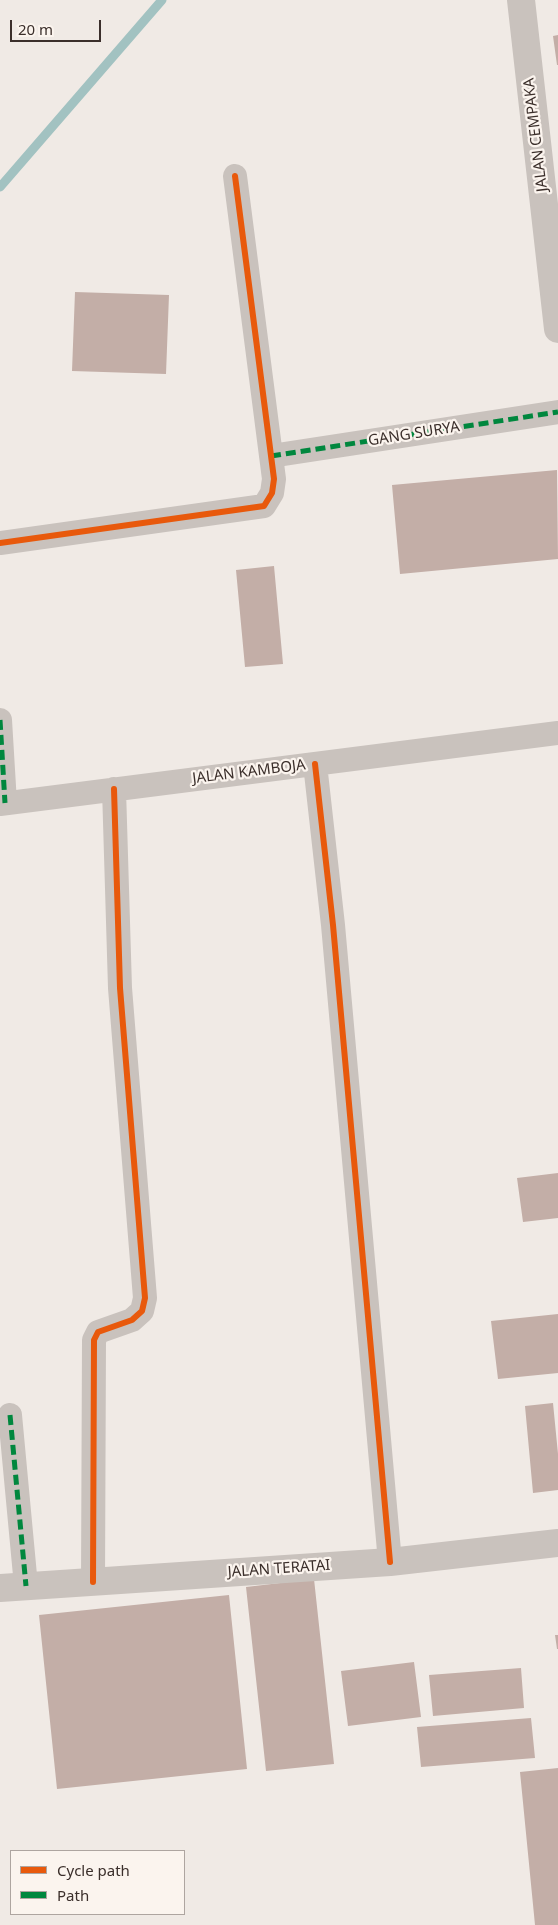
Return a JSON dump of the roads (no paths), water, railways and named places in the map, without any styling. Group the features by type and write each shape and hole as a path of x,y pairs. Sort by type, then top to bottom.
{"street":[{"name":"JALAN CEMPAKA","path":"521,0 558,329"},
{"path":"0,543 264,506 272,493 274,479 235,176"},
{"name":"GANG SURYA","path":"270,456 558,412"},
{"path":"0,720 2,804"},
{"name":"JALAN KAMBOJA","path":"2,804 558,733"},
{"path":"315,764 333,925 390,1562"},
{"path":"93,1582 94,1340 98,1332 132,1320 142,1311 145,1298 120,988 114,789"},
{"path":"10,1415 13,1587"},
{"name":"JALAN TERATAI","path":"13,1587 390,1562 558,1543"}],"waterway":[{"path":"0,187 162,0"}]}
